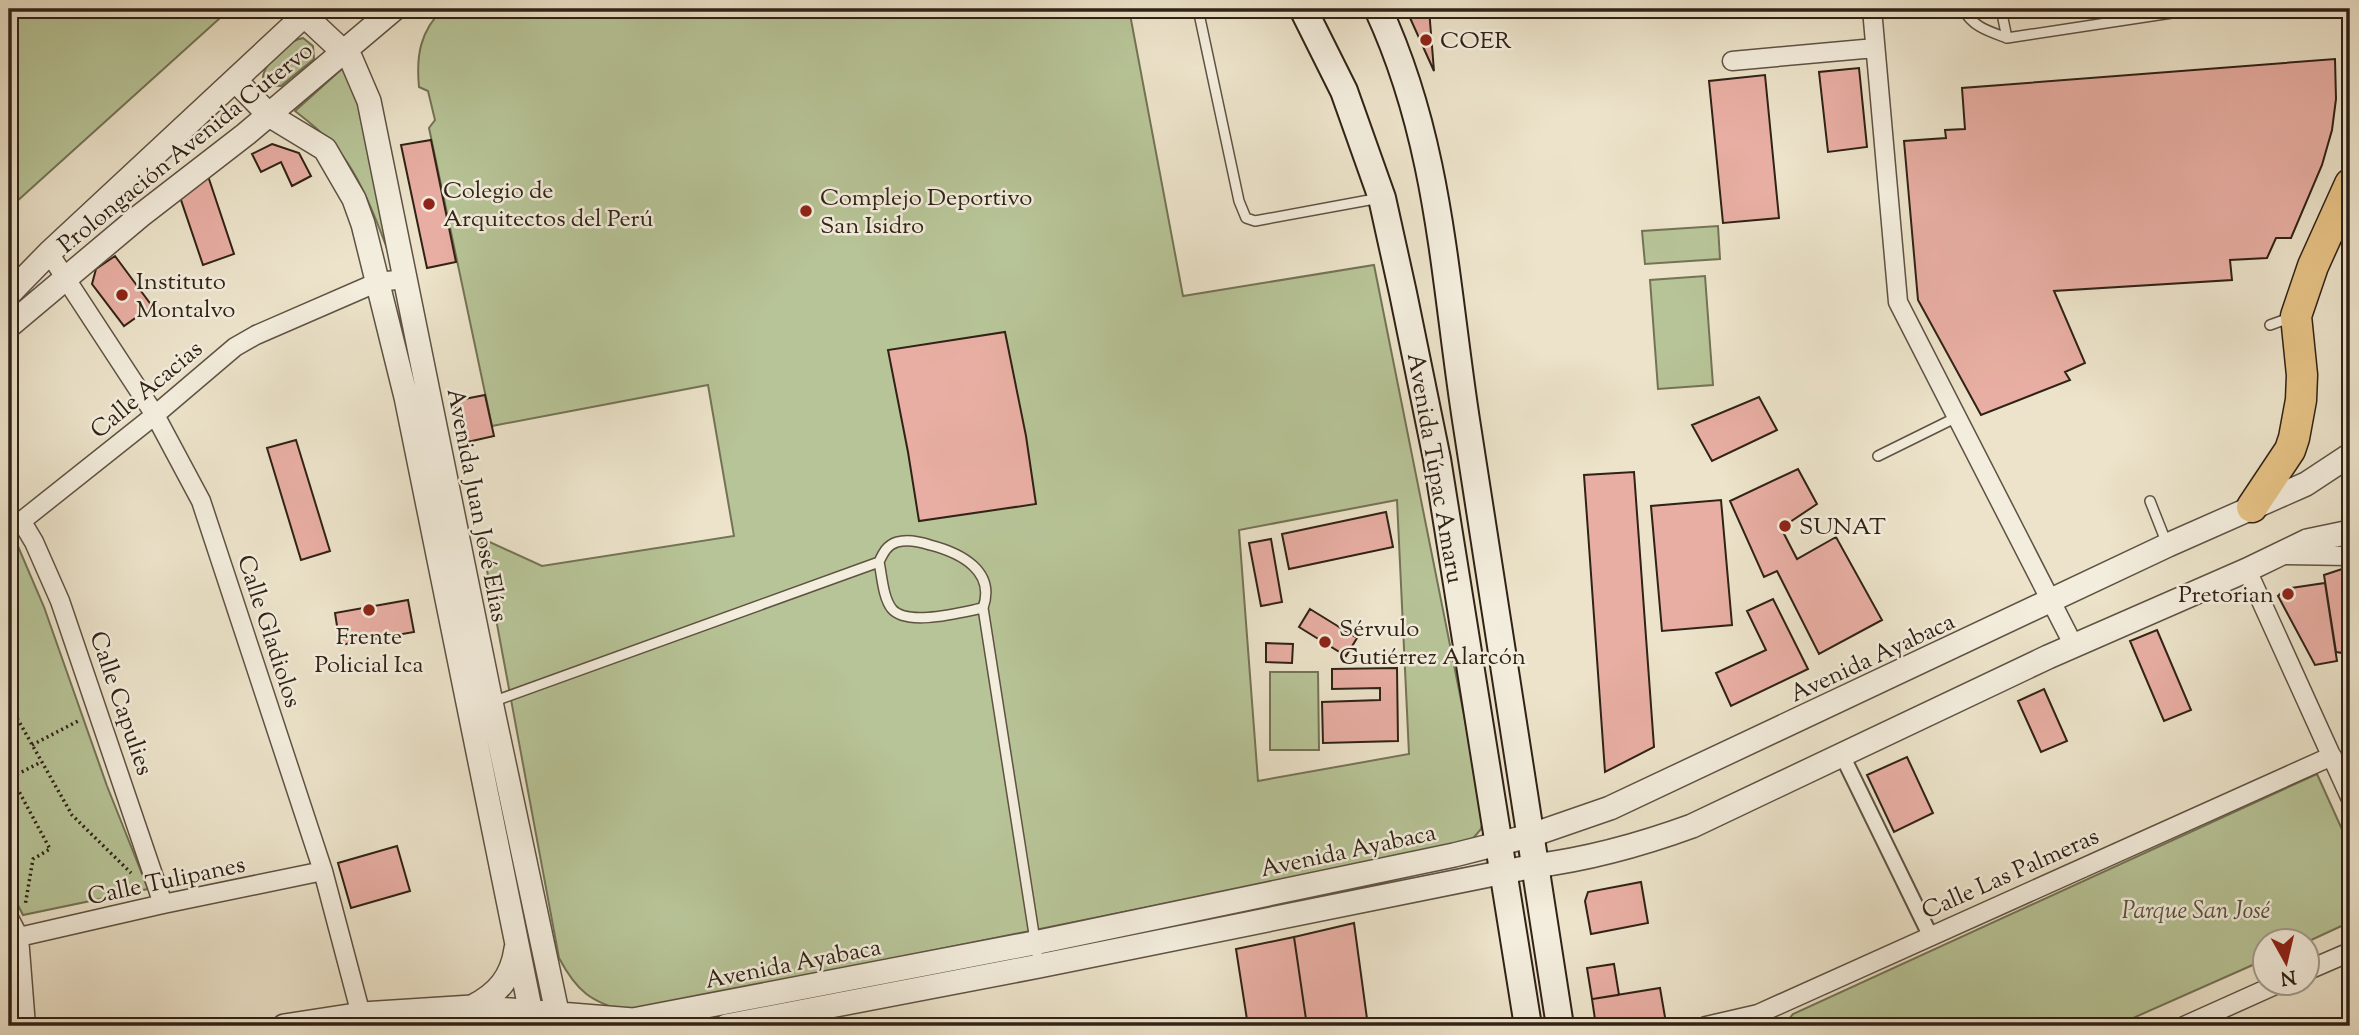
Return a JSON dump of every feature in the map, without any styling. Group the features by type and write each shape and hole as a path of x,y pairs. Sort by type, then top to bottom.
{"highway":[{"path":"2252,507 2290,450 2301,400 2302,375 2283,320 2313,266 2350,184"}],"main road":[{"name":"Avenida Túpac Amaru","path":"1303,9 1344,91 1382,198 1437,459 1528,1026"},
{"name":"Avenida Túpac Amaru","path":"1378,9 1409,85 1437,201 1454,344 1560,1026"},
{"path":"1437,459 1471,453"}],"street":[{"name":"Prolongación Avenida Cutervo","path":"9,326 394,9"},
{"path":"1872,9 1898,302 2074,646"},
{"name":"Prolongación Avenida Cutervo","path":"9,294 48,253 307,11"},
{"name":"Avenida Juan José Elías","path":"307,11 351,59 369,101 491,702 559,1020"},
{"path":"1732,61 1875,48"},
{"name":"Avenida Juan José Elías","path":"236,80 268,115 325,149 354,199 363,224 406,397 533,1019"},
{"name":"Calle Gladiolos","path":"48,253 155,415 201,501 323,872 363,1020"},
{"name":"Calle Acacias","path":"15,530 235,347 256,335 378,282 405,279"},
{"name":"Avenida Ayabaca","path":"284,1026 472,1007 533,1019 634,1020 1034,943 1529,836 1610,808 2168,545 2306,484 2350,455"},
{"name":"Calle Capulies","path":"15,530 34,542 60,601 163,904"},
{"name":"Avenida Ayabaca","path":"726,1026 1039,967 1534,866 1577,861 1633,847 1692,826 2074,646 2307,541 2350,532"},
{"path":"2280,555 2350,556"},
{"path":"2247,570 2350,797"},
{"path":"1842,755 1930,935"},
{"name":"Calle Las Palmeras","path":"1706,1026 1759,1020 1930,935 2332,756"},
{"name":"Calle Tulipanes","path":"19,937 163,904 323,872"},
{"path":"17,913 26,1026"},
{"path":"472,1007 490,998 500,988 514,963 517,942"},
{"path":"2320,965 2350,952"},
{"path":"545,957 556,981 580,1005 634,1020"},
{"path":"2184,1026 2251,996"}],"lane":[{"path":"1198,9 1239,201 1246,218 1255,221 1382,198"},
{"path":"1963,9 1969,21 2007,38 2198,9"},
{"path":"2001,9 2007,38"},
{"path":"1878,456 1957,417"},
{"path":"2150,501 2168,545"},
{"path":"983,608 915,619 903,617 892,610 887,598 879,562 885,550 897,542 916,541 957,553 980,573 986,598 983,608 1039,967"},
{"path":"491,702 879,562"}],"path":[{"path":"9,652 13,649 15,530"},
{"path":"9,704 72,815 138,880"},
{"path":"9,722 17,718"},
{"path":"32,745 83,718 87,729"},
{"path":"17,913 33,859 50,849 10,775 41,762"},
{"path":"9,888 17,913"}],"green space":[{"path":"9,9 230,9 15,203 9,195"},
{"path":"443,9 1129,9 1183,296 1374,265 1484,815 1481,829 1470,842 628,1012 604,1004 586,994 572,979 559,958 481,538 542,566 734,536 708,385 492,426 429,128 435,120 428,91 419,87 421,45 435,17","holes":["1397,500 1409,754 1258,781 1239,530"]},
{"path":"303,38 313,46 314,59 281,86 268,85 263,78 267,66 291,43"},
{"path":"344,67 360,102 395,270 369,203 343,156 295,111"},
{"path":"1718,226 1720,259 1645,264 1642,231"},
{"path":"1705,276 1713,385 1658,389 1650,280"},
{"path":"14,537 44,607 107,786 148,889 23,915 9,888 9,540"},
{"path":"1270,672 1318,672 1319,750 1270,750"},
{"name":"Parque San José","path":"2317,774 2350,847 2350,922 2320,936 2320,926 2250,926 2250,966 2115,1026 1783,1026 1793,1014"}],"building":[{"name":"COER","path":"1406,9 1429,9 1434,71"},
{"path":"2335,59 2336,99 2332,130 2322,165 2291,238 2276,238 2267,258 2230,260 2232,280 2054,291 2085,363 2065,372 2070,380 1981,415 1918,300 1904,141 1946,138 1945,130 1965,129 1962,88"},
{"path":"1859,68 1867,147 1828,152 1819,72"},
{"path":"1765,75 1779,218 1723,223 1709,81"},
{"name":"Colegio de Arquitectos del Perú","path":"431,140 456,262 427,268 401,145"},
{"path":"272,144 299,153 311,176 292,186 281,162 261,172 252,154"},
{"path":"208,176 234,254 203,265 180,197"},
{"path":"9,195 15,203 16,236 9,238"},
{"name":"Instituto Montalvo","path":"115,256 152,306 124,326 92,284 96,269"},
{"path":"1005,332 1026,436 1036,504 919,521 888,350"},
{"path":"485,395 494,436 463,443 454,401"},
{"path":"1759,397 1777,430 1712,461 1692,425"},
{"path":"296,440 330,551 301,560 267,448"},
{"path":"1798,469 1817,504 1781,528 1797,559 1836,537 1882,620 1819,654 1777,571 1764,577 1730,501"},
{"path":"1634,472 1654,747 1605,772 1584,475"},
{"path":"1721,500 1732,625 1662,631 1651,506"},
{"path":"1386,512 1393,547 1289,569 1282,534"},
{"path":"1271,539 1282,602 1261,606 1249,543"},
{"path":"2345,568 2350,570 2350,654 2336,652 2324,575"},
{"path":"2325,583 2337,661 2315,665 2278,596 2285,589"},
{"path":"1773,599 1808,669 1731,706 1716,673 1766,650 1747,611"},
{"path":"408,600 414,632 340,645 335,613"},
{"path":"1310,609 1357,638 1346,656 1299,627"},
{"path":"2157,630 2191,710 2164,721 2130,641"},
{"path":"1266,643 1293,644 1292,663 1266,662"},
{"path":"1397,668 1398,741 1323,743 1322,702 1380,700 1380,688 1332,689 1332,669"},
{"path":"2044,689 2067,741 2041,752 2018,701"},
{"path":"1907,757 1933,813 1894,832 1867,775"},
{"path":"397,846 410,891 351,908 338,863"},
{"path":"1641,882 1648,923 1591,934 1585,901 1588,892"},
{"path":"1354,923 1368,1026 1307,1026 1294,937"},
{"path":"1294,937 1307,1026 1248,1026 1236,949"},
{"path":"1614,964 1619,995 1592,999 1587,968"},
{"path":"1660,988 1666,1023 1596,1026 1592,999"}],"place":[{"name":"COER","path":"1426,40"},
{"name":"Colegio de Arquitectos del Perú","path":"429,204"},
{"name":"Complejo Deportivo San Isidro","path":"806,211"},
{"name":"Instituto Montalvo","path":"122,295"},
{"name":"SUNAT","path":"1785,526"},
{"name":"Pretorian","path":"2288,594"},
{"name":"Frente Policial Ica","path":"369,610"},
{"name":"Sérvulo Gutiérrez Alarcón","path":"1325,642"}]}
